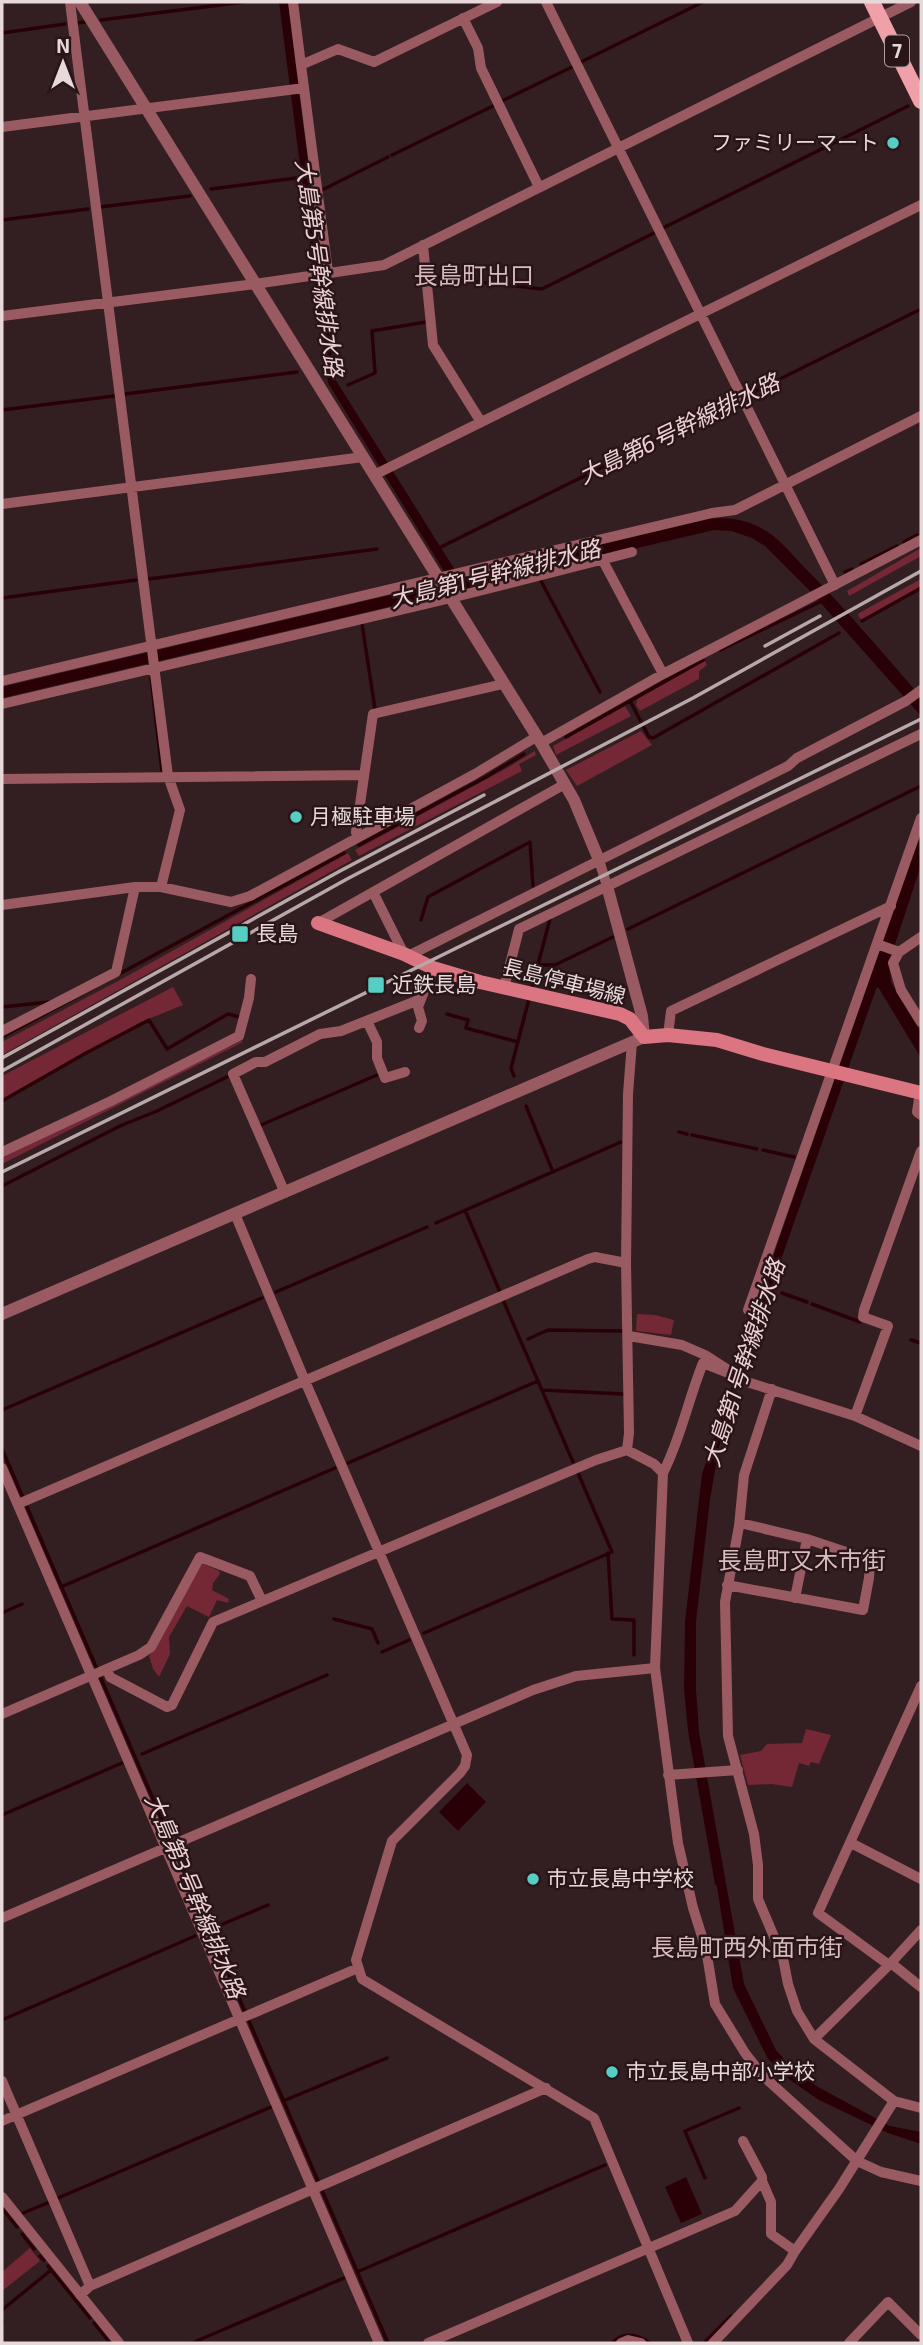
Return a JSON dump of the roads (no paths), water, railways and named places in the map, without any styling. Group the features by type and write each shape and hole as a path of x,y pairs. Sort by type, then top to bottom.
{"main road":[{"name":"7","path":"872,2 921,101"},
{"name":"長島停車場線","path":"318,923 406,955 433,968 504,988 620,1014 630,1019 638,1040"},
{"path":"638,1040 668,1035 717,1040 921,1093"}],"street":[{"path":"70,2 168,776 180,810 161,887"},
{"path":"80,2 363,457 378,473 442,579 450,597 539,740 585,822 607,886 642,1016 628,1094 627,1450"},
{"path":"292,2 327,272"},
{"path":"301,65 338,49 374,62 497,2"},
{"path":"546,2 786,485 832,586"},
{"path":"2,316 384,265 911,2"},
{"path":"463,18 478,48 481,68 539,187"},
{"path":"2,127 302,88"},
{"path":"378,473 921,205"},
{"path":"423,245 433,345 481,422"},
{"path":"2,681 712,513 735,510 921,416"},
{"path":"2,504 363,457"},
{"path":"2,905 135,887 161,887 231,902 250,897 475,774 921,540"},
{"path":"2,704 632,552"},
{"path":"602,559 663,674"},
{"path":"357,837 373,714 503,684"},
{"path":"373,892 406,955 788,766 797,758 906,701 921,690"},
{"path":"504,988 519,929 921,734"},
{"path":"2,779 364,775"},
{"path":"318,923 565,784"},
{"path":"748,1310 879,945 921,818"},
{"path":"2,1031 116,972 135,887"},
{"path":"668,1035 671,1011 891,906"},
{"path":"921,937 897,951 893,963 901,990 921,1022"},
{"path":"879,945 897,951"},
{"path":"419,1028 422,1020 418,1007 433,968"},
{"path":"2,1152 111,1101 239,1036 251,979"},
{"path":"285,1193 233,1074 256,1062 265,1062 320,1034 341,1031 421,999"},
{"path":"367,1021 377,1042 377,1058 385,1078 405,1072"},
{"path":"2,1314 638,1040"},
{"path":"921,1093 917,1112 921,1115"},
{"path":"855,1416 888,1326 863,1317 864,1310 921,1151"},
{"path":"235,1214 304,1381 467,1755 464,1766 392,1840 356,1960 362,1979 594,2118 688,2343"},
{"path":"22,1502 587,1259 595,1257 626,1263"},
{"path":"629,1336 682,1345 736,1376"},
{"path":"921,1446 855,1416 703,1363 685,1420 678,1430 672,1455 663,1473 655,1668 678,1843 706,1949 715,2004 745,2053 763,2076 857,2161 881,2172 921,2180"},
{"path":"772,1389 744,1475 740,1523 725,1602 726,1717 757,1856 758,1899 783,1958 797,2011 814,2039 891,2105 921,2108"},
{"path":"99,1672 167,1707 172,1705 213,1622 596,1460 627,1450 654,1464 663,1473"},
{"path":"2,1468 22,1502 99,1672 318,2187 379,2343"},
{"path":"727,1585 863,1610 870,1560 807,1539 740,1523"},
{"path":"795,1598 807,1539"},
{"path":"2,1714 139,1655 150,1647 200,1557 250,1576 262,1601"},
{"path":"2,1918 533,1690 567,1678 655,1668"},
{"path":"921,1686 818,1913 921,1987"},
{"path":"668,1774 738,1770"},
{"path":"851,1843 921,1879"},
{"path":"814,2039 921,1930"},
{"path":"2,2121 358,1968"},
{"path":"2,2081 90,2286"},
{"path":"80,2295 90,2286 546,2088"},
{"path":"713,2343 787,2265 891,2105"},
{"path":"743,2141 762,2177 771,2202 771,2234 794,2251"},
{"path":"428,2343 735,2211 762,2182"},
{"path":"2,2197 119,2343"},
{"path":"849,2343 888,2302 921,2335"},
{"path":"621,2343 628,2340 641,2343"}],"water":[{"path":"279,2 288,2 335,379 460,578 709,519 742,521 755,525 779,541 835,599 921,697 921,716 810,591 765,546 731,531 714,530 2,698 2,687 428,586 436,587 450,581 328,383"},
{"path":"921,828 921,865 889,963 891,982 921,1033 921,1058 878,987 749,1351 732,1391 710,1499 696,1622 696,1689 699,1732 744,1984 776,2050 791,2067 818,2087 890,2126 921,2132 921,2144 888,2133 819,2100 790,2080 768,2059 733,1988 688,1731 684,1689 685,1622 702,1474 756,1315 755,1309"},
{"path":"467,1783 486,1802 458,1831 439,1812"},
{"path":"686,2177 702,2214 681,2223 665,2187"}],"waterway":[{"path":"101,20 244,2"},
{"path":"581,62 703,2"},
{"path":"77,23 85,22"},
{"path":"2,33 65,24"},
{"path":"502,101 572,67"},
{"path":"392,155 493,106"},
{"path":"663,228 908,106"},
{"name":"大島第5号幹線排水路","path":"322,190 388,157"},
{"name":"大島第5号幹線排水路","path":"211,189 296,178"},
{"path":"100,207 190,196"},
{"path":"2,220 88,209"},
{"path":"432,279 435,277 542,289 654,233"},
{"name":"大島第6号幹線排水路","path":"437,549 921,309"},
{"name":"大島第5号幹線排水路","path":"348,385 375,373 372,331 426,322"},
{"path":"125,394 297,372"},
{"path":"2,410 114,396"},
{"path":"904,542 917,535"},
{"path":"861,564 897,546"},
{"path":"149,579 377,549"},
{"path":"845,572 852,569"},
{"name":"大島第1号幹線排水路","path":"540,579 600,692"},
{"path":"2,598 136,580"},
{"path":"862,621 921,588"},
{"path":"720,650 822,601"},
{"path":"362,624 375,709"},
{"path":"630,701 649,737 653,738 839,633"},
{"path":"566,737 703,660"},
{"path":"151,678 162,771"},
{"path":"359,845 524,754"},
{"path":"628,929 921,786"},
{"path":"421,920 428,897 530,842 533,886"},
{"path":"2,1037 344,853"},
{"path":"532,987 550,919"},
{"path":"538,965 555,965 613,937"},
{"path":"514,1076 511,1068 529,999"},
{"path":"2,1007 49,1002"},
{"path":"2,1101 149,1020 167,1049 228,1014 240,1017"},
{"path":"447,1014 468,1020 466,1028 518,1042"},
{"path":"261,1125 377,1075"},
{"path":"2,1186 120,1126 229,1076"},
{"path":"526,1106 553,1172"},
{"path":"679,1132 687,1134"},
{"path":"692,1135 757,1149"},
{"path":"436,1223 621,1142"},
{"path":"763,1150 794,1157"},
{"path":"465,1210 500,1292"},
{"path":"276,1292 427,1227"},
{"name":"大島第1号幹線排水路","path":"782,1293 807,1302"},
{"path":"2,1410 262,1298"},
{"path":"503,1300 573,1462"},
{"path":"812,1304 860,1322"},
{"path":"528,1339 548,1330 622,1331"},
{"path":"911,1340 921,1343"},
{"path":"348,1463 538,1381"},
{"path":"542,1390 624,1394"},
{"name":"大島第3号幹線排水路","path":"2,1449 388,2343"},
{"path":"61,1587 335,1468"},
{"path":"424,1633 612,1552 578,1473"},
{"path":"608,1553 612,1619 634,1620 634,1655"},
{"path":"2,1613 22,1604"},
{"path":"334,1619 372,1629 378,1643"},
{"path":"382,1652 409,1640"},
{"path":"142,1754 327,1675"},
{"path":"2,1815 122,1763"},
{"path":"218,1926 268,1905"},
{"path":"2,2020 195,1936"},
{"path":"283,2101 387,2058"},
{"path":"58,2198 271,2107"},
{"path":"705,2178 685,2131 739,2108"},
{"path":"357,2272 605,2165"},
{"path":"23,2213 50,2202"},
{"path":"2,2208 17,2227"},
{"path":"22,2234 34,2249"},
{"path":"40,2256 44,2260"},
{"path":"48,2266 90,2318"},
{"path":"2,2310 51,2270"},
{"path":"192,2343 344,2278"},
{"path":"704,2343 731,2316"},
{"path":"94,2323 110,2343"},
{"path":"612,2343 626,2335 650,2343"}],"railway":[{"path":"2,1071 347,879 693,698 921,571"},
{"path":"765,646 820,616"},
{"path":"2,1172 921,719"},
{"path":"2,1058 340,871 484,795"}],"place":[{"name":"ファミリーマート","path":"893,143"},
{"name":"月極駐車場","path":"296,817"},
{"name":"長島","path":"240,934"},
{"name":"近鉄長島","path":"376,985"},
{"name":"市立長島中学校","path":"533,1879"},
{"name":"市立長島中部小学校","path":"612,2072"}],"district":[{"name":"長島町出口","path":"474,276"},
{"name":"長島町又木市街","path":"802,1561"},
{"name":"長島町西外面市街","path":"747,1948"}]}
